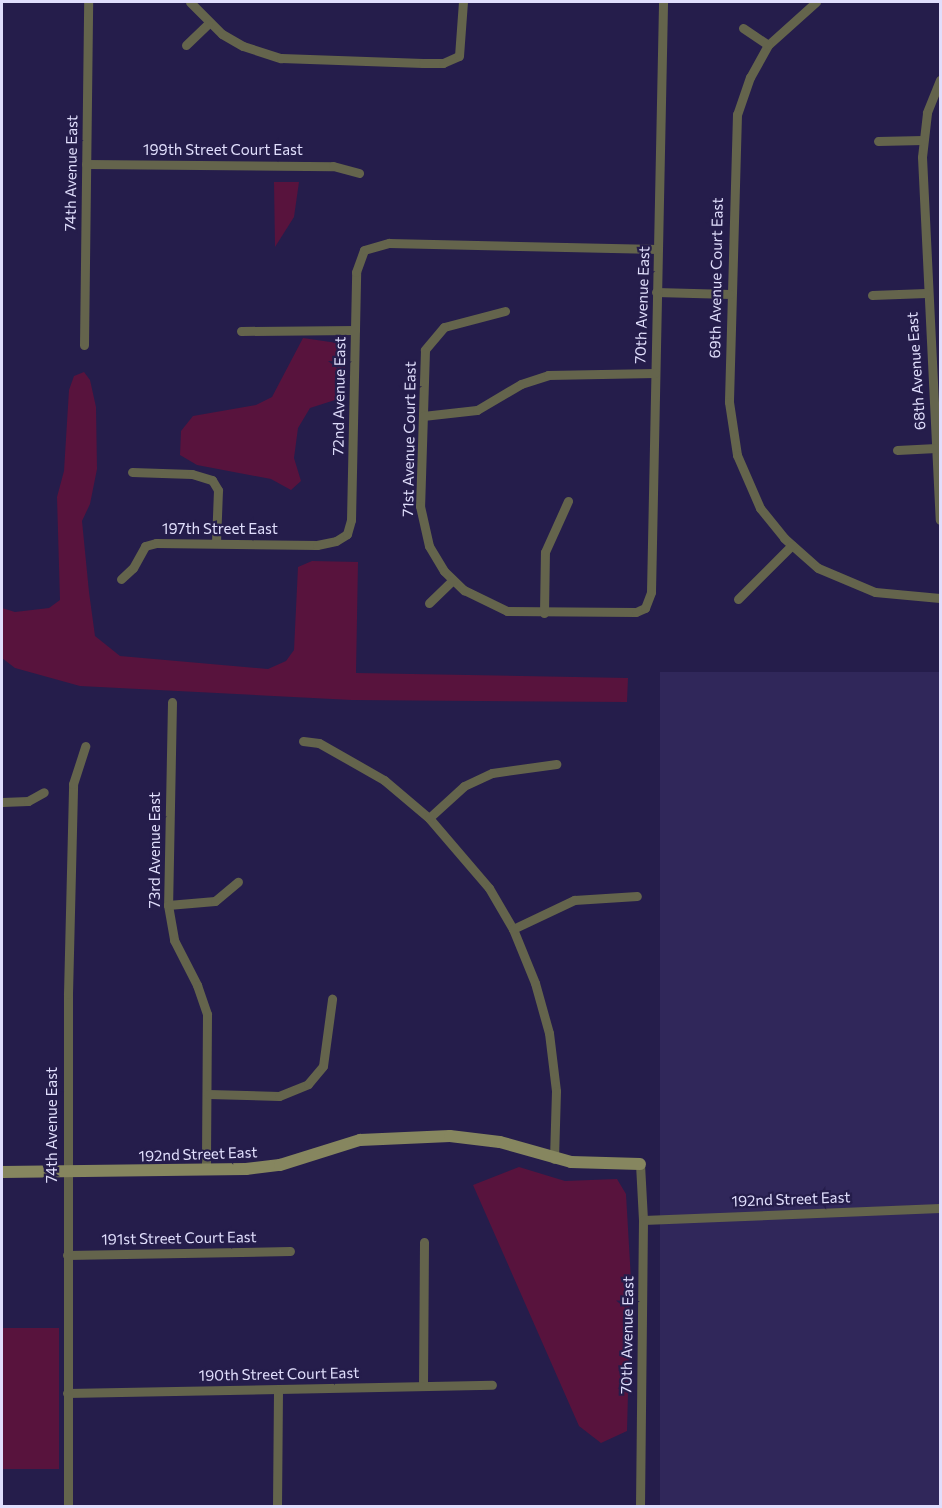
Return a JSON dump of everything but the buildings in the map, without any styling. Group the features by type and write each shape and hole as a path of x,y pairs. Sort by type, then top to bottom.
{"street":[{"name":"74th Avenue East","path":"84,345 88,2"},
{"path":"190,2 208,24 243,46 294,60 423,63 443,63 459,56 463,2"},
{"name":"70th Avenue East","path":"645,608 651,592 663,2"},
{"name":"69th Avenue Court East","path":"792,546 759,508 736,455 729,402 730,294 737,114 750,77 768,45 816,2"},
{"path":"186,45 208,24"},
{"path":"743,28 768,45"},
{"name":"68th Avenue East","path":"940,80 927,113 923,140 926,293 940,520"},
{"path":"879,141 923,140"},
{"name":"199th Street Court East","path":"86,164 333,166 359,172"},
{"name":"72nd Avenue East","path":"336,542 346,534 351,520 356,272 362,255 368,249 389,243 658,249"},
{"path":"657,292 730,294"},
{"name":"68th Avenue East","path":"872,295 926,293"},
{"name":"71st Avenue Court East","path":"505,311 455,322 437,332 426,350 422,523 434,555 453,580 477,599 507,611 636,612 645,608"},
{"path":"241,331 355,330"},
{"path":"423,416 477,410 521,384 548,375 655,373"},
{"name":"68th Avenue East","path":"897,450 936,448"},
{"path":"132,472 209,479 218,490 216,541"},
{"path":"544,613 545,552 568,501"},
{"name":"197th Street East","path":"121,579 133,568 145,546 168,542 216,541 317,545 336,542"},
{"path":"738,599 792,546 818,568 846,582 896,596 940,598"},
{"path":"429,603 453,580"},
{"name":"73rd Avenue East","path":"172,702 168,905 174,940 197,985 207,1014 206,1170"},
{"path":"303,741 319,743 351,759 384,780 429,818 468,860 513,929 535,983 549,1033 556,1091 554,1159"},
{"name":"74th Avenue East","path":"68,1506 66,1172 73,784 85,746"},
{"path":"429,818 464,786 492,773 556,764"},
{"path":"2,802 28,801 44,792"},
{"path":"168,905 215,901 238,882"},
{"path":"513,929 574,900 637,896"},
{"path":"208,1094 279,1096 308,1084 323,1066 332,999"},
{"name":"192nd Street East","path":"2,1172 206,1170 280,1164 346,1143 380,1138 474,1138 554,1159 639,1164"},
{"name":"70th Avenue East","path":"639,1164 643,1220 640,1506"},
{"name":"192nd Street East","path":"643,1220 940,1208"},
{"path":"423,1386 424,1242"},
{"name":"191st Street Court East","path":"67,1255 290,1251"},
{"name":"190th Street Court East","path":"67,1392 492,1385"},
{"path":"278,1390 278,1506"}],"shaded area":[{"path":"274,182 299,182 294,217 275,247"},
{"path":"303,338 344,344 347,349 343,389 335,400 310,408 298,428 294,458 301,481 291,490 271,479 197,465 180,455 181,431 193,416 256,405 272,397"},
{"path":"84,372 90,380 96,407 97,469 90,504 82,521 89,592 95,636 120,656 268,669 286,661 294,650 298,567 312,561 358,562 356,673 628,678 627,702 352,700 80,686 15,668 2,658 2,608 15,612 49,608 60,600 57,497 64,471 69,390 74,376"},
{"path":"660,672 940,672 940,1506 660,1506"},
{"path":"519,1167 565,1181 617,1179 626,1194 631,1280 627,1431 601,1443 579,1426 473,1185"},
{"path":"2,1328 59,1328 59,1469 2,1469"}]}
